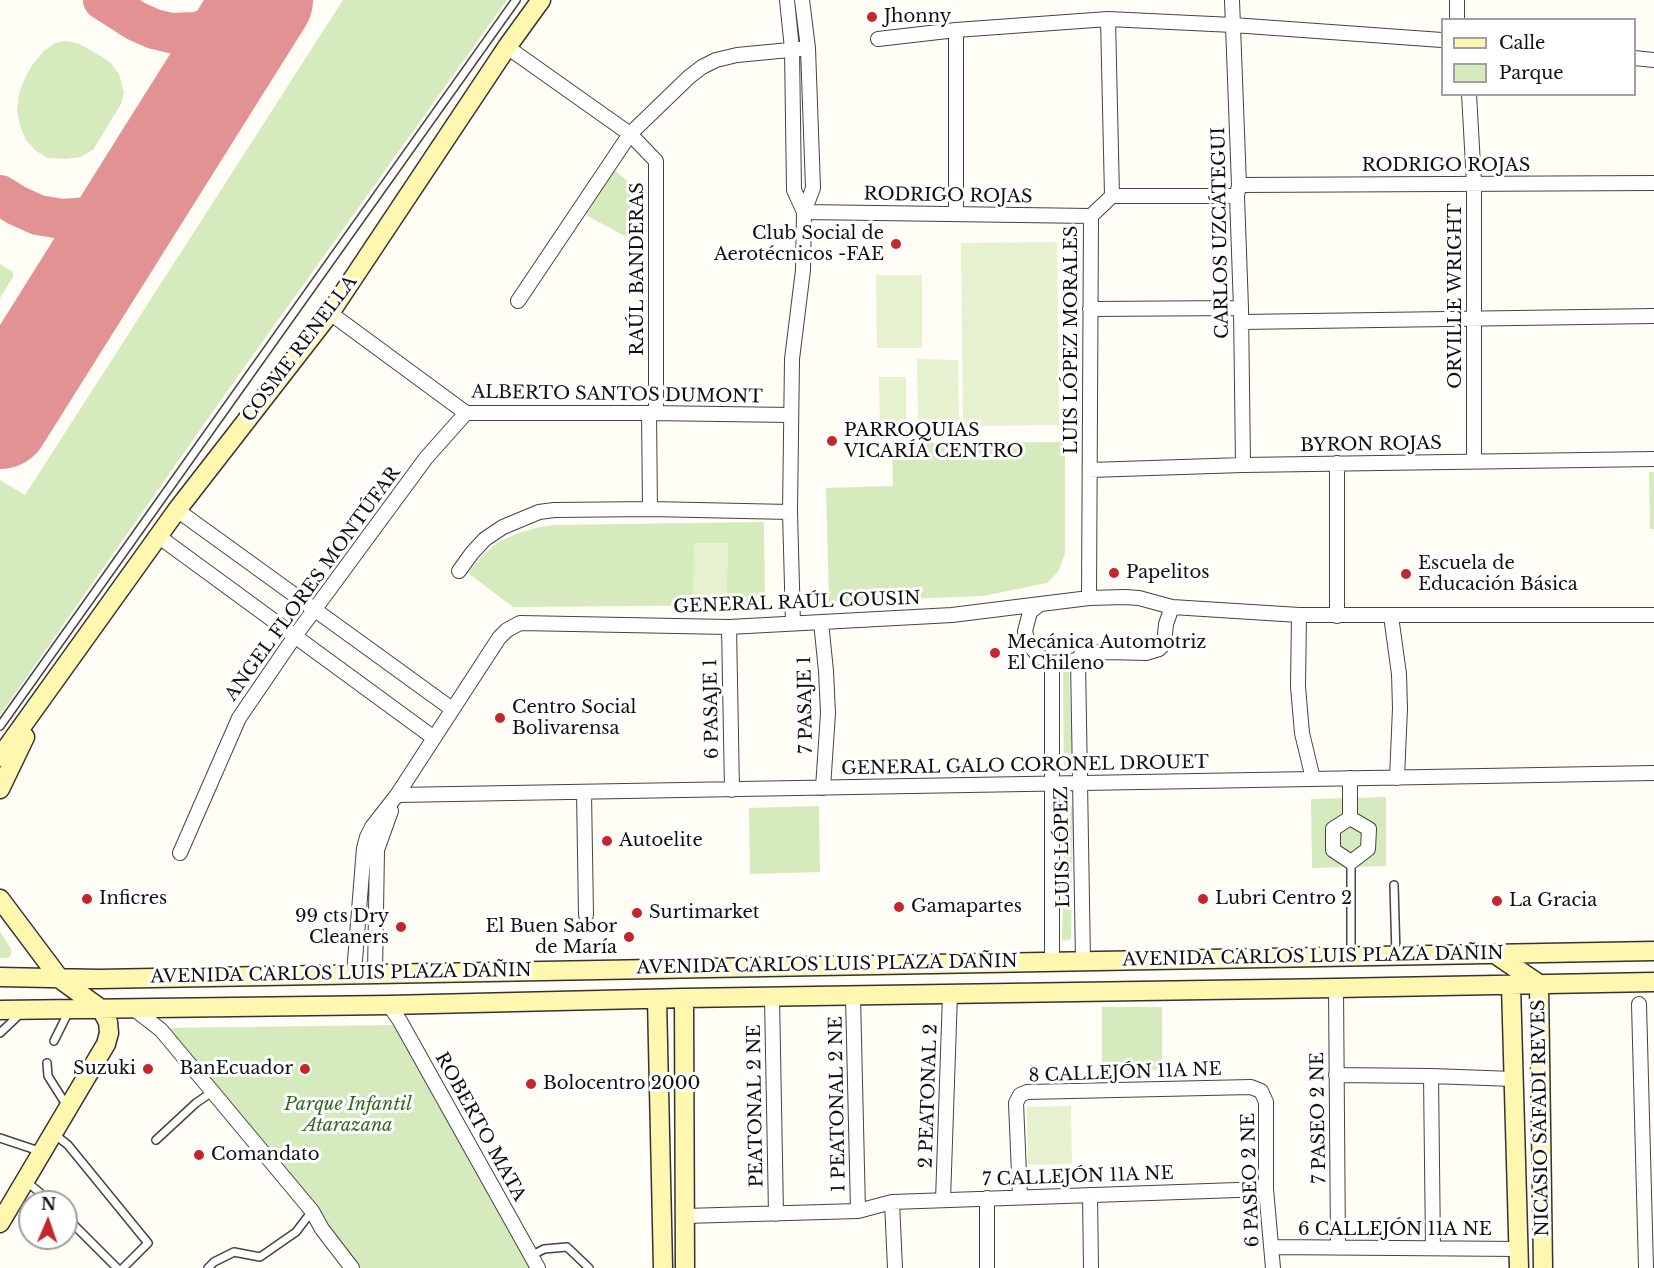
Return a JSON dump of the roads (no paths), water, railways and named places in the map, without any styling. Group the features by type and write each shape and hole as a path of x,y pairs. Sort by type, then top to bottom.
{"main road":[{"name":"COSME RENELLA","path":"0,757 177,510 330,313 507,46 541,0"},
{"name":"COSME RENELLA","path":"0,789 47,690"},
{"path":"0,899 60,979 101,1009 108,1022 109,1033 106,1044 0,1223"},
{"name":"AVENIDA CARLOS LUIS PLAZA DAÑIN","path":"0,977 60,979 1654,951"},
{"name":"NICASIO SAFADI REVES","path":"1495,954 1539,984 1543,1268"},
{"name":"AVENIDA CARLOS LUIS PLAZA DAÑIN","path":"0,1010 1654,982"},
{"name":"NICASIO SAFADI REVES","path":"1511,985 1519,1268"},
{"path":"684,998 686,1268"},
{"path":"657,999 663,1268"}],"street":[{"path":"787,0 792,49 794,190 804,212"},
{"path":"793,623 790,512 792,359 803,270 804,212 813,188 808,48 802,0"},
{"name":"CARLOS UZCÁTEGUI","path":"1232,0 1243,465"},
{"path":"1457,0 1457,18"},
{"path":"1108,19 1112,196"},
{"path":"878,39 956,30 1108,19 1233,25 1441,40"},
{"path":"956,30 956,214"},
{"name":"RAÚL BANDERAS","path":"507,46 630,134 656,161 650,510"},
{"path":"518,301 630,134 688,77 716,60 737,55 808,48"},
{"path":"1636,58 1654,60"},
{"name":"ORVILLE WRIGHT","path":"1469,96 1474,183 1474,461"},
{"name":"RODRIGO ROJAS","path":"1112,196 1474,183 1654,183"},
{"name":"LUIS LÓPEZ MORALES","path":"1089,598 1091,216 1112,196"},
{"name":"RODRIGO ROJAS","path":"804,212 1091,216"},
{"path":"1090,309 1241,315 1474,319 1654,316"},
{"name":"ALBERTO SANTOS DUMONT","path":"330,313 466,413 791,415"},
{"name":"ANGEL FLORES MONTÚFAR","path":"180,853 239,718 295,636 426,458 466,413"},
{"name":"BYRON ROJAS","path":"1090,470 1243,465 1654,459"},
{"path":"1337,464 1337,616"},
{"path":"177,510 453,709 397,795 372,827 364,848 354,973"},
{"path":"459,571 472,553 503,526 539,512 650,510 790,512"},
{"path":"158,536 434,738"},
{"name":"GENERAL RAÚL COUSIN","path":"453,709 499,638 520,622 729,627 952,615 1089,598 1138,598 1172,607 1299,615 1654,615"},
{"path":"1040,604 1030,612 1025,631 1028,643 1036,653 1052,663 1078,660 1082,654 1146,653 1159,649 1164,644 1166,624 1172,607"},
{"path":"1299,615 1298,687 1302,733 1313,779"},
{"path":"1391,616 1401,708 1396,778"},
{"name":"7 PASAJE 1","path":"821,622 828,713 823,788"},
{"name":"6 PASAJE 1","path":"729,627 732,790"},
{"name":"LUIS LÓPEZ","path":"1078,660 1083,962"},
{"name":"LUIS LÓPEZ","path":"1052,663 1052,962"},
{"name":"GENERAL GALO CORONEL DROUET","path":"397,795 1654,773"},
{"path":"1350,778 1350,818"},
{"path":"585,792 586,915"},
{"path":"375,973 377,850 397,795"},
{"path":"1350,818 1369,829 1368,849 1352,862 1333,850 1332,829 1350,818"},
{"name":"7 PASEO 2 NE","path":"1336,988 1338,1248"},
{"name":"2 PEATONAL 2","path":"943,1200 950,994"},
{"name":"1 PEATONAL 2 NE","path":"853,996 858,1211"},
{"name":"PEATONAL 2 NE","path":"772,997 776,1214"},
{"path":"1639,1004 1646,1268"},
{"name":"ROBERTO MATA","path":"389,1005 535,1262"},
{"path":"134,1009 161,1030 312,1211 322,1229 352,1268"},
{"path":"1336,1075 1514,1079"},
{"path":"1431,1076 1433,1248"},
{"name":"8 CALLEJÓN 11A NE","path":"1020,1197 1016,1103 1020,1095 1027,1092 1251,1087 1261,1091"},
{"name":"6 PASEO 2 NE","path":"1261,1091 1266,1102 1266,1189 1273,1268"},
{"name":"7 CALLEJÓN 11A NE","path":"685,1216 858,1211 892,1202 1266,1189"},
{"path":"1090,1195 1091,1268"},
{"path":"987,1198 987,1268"},
{"path":"892,1202 895,1268"},
{"name":"6 CALLEJÓN 11A NE","path":"1271,1247 1519,1249"}],"lane":[{"path":"0,726 516,0"},
{"path":"1351,956 1352,862"},
{"path":"1394,885 1396,956"},
{"path":"0,1033 24,1010"},
{"path":"54,1041 69,1010"},
{"path":"47,1063 48,1076 68,1108"},
{"path":"156,1140 196,1103 212,1092"},
{"path":"53,1133 68,1145 148,1243 123,1268"},
{"path":"0,1138 42,1152"},
{"path":"25,1181 36,1190"},
{"path":"208,1268 214,1262 234,1252 260,1257 296,1232 312,1211"},
{"path":"78,1229 117,1268"},
{"path":"535,1262 544,1249 567,1247 589,1268"}],"place":[{"name":"Jhonny","path":"872,17"},
{"name":"Club Social de Aerotécnicos -FAE","path":"896,244"},
{"name":"PARROQUIAS VICARÍA CENTRO","path":"832,441"},
{"name":"Papelitos","path":"1114,573"},
{"name":"Escuela de Educación Básica","path":"1406,574"},
{"name":"Mecánica Automotriz El Chileno","path":"995,653"},
{"name":"Centro Social Bolivarensa","path":"500,718"},
{"name":"Autoelite","path":"607,841"},
{"name":"Inficres","path":"87,899"},
{"name":"Lubri Centro 2","path":"1203,899"},
{"name":"La Gracia","path":"1497,901"},
{"name":"Gamapartes","path":"899,907"},
{"name":"Surtimarket","path":"637,913"},
{"name":"99 cts Dry Cleaners","path":"401,927"},
{"name":"El Buen Sabor de María","path":"629,937"},
{"name":"Suzuki","path":"148,1069"},
{"name":"BanEcuador","path":"305,1069"},
{"name":"Bolocentro 2000","path":"531,1084"},
{"name":"Comandato","path":"199,1155"}],"park label":[{"name":"Parque Infantil Atarazana","path":"348,1115"}]}
